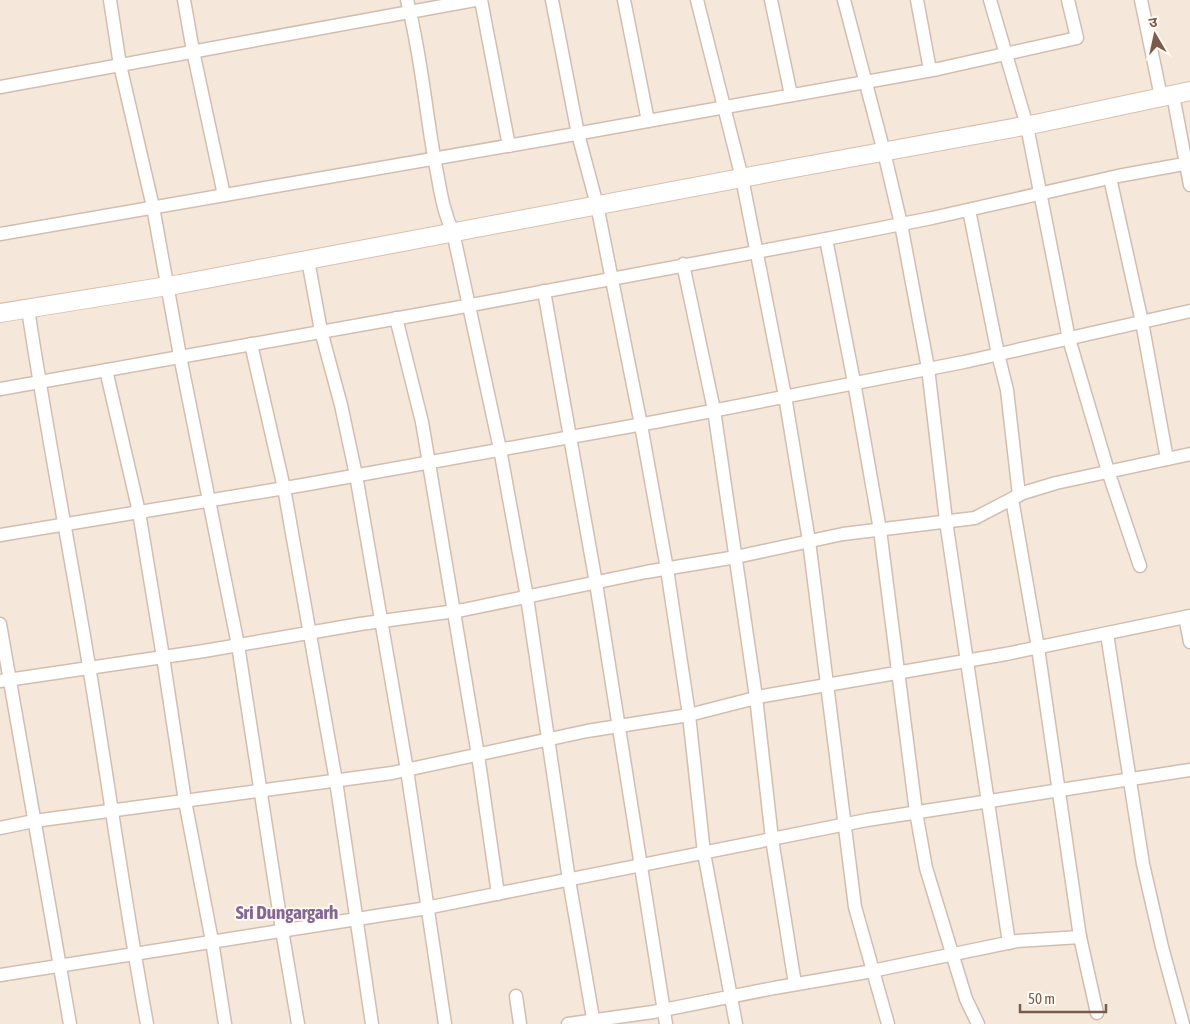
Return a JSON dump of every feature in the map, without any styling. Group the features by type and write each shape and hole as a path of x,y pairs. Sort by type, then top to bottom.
{"street":[{"path":"110,0 120,65 153,207 180,356 238,644 298,1024"},
{"path":"184,0 224,195"},
{"path":"0,87 193,51 408,6 475,0"},
{"path":"481,0 509,146"},
{"path":"552,0 578,134 596,205 641,425 667,569 689,715 704,852 736,1024"},
{"path":"624,0 648,121"},
{"path":"697,0 742,178 785,396 809,541 855,907 888,1024"},
{"path":"771,0 791,95"},
{"path":"844,0 901,224 928,368 946,522 1009,943"},
{"path":"917,0 930,70"},
{"path":"990,0 1027,126 1069,339 1108,471 1140,566"},
{"path":"0,234 578,134 866,82 1005,54 1077,38 1068,0"},
{"path":"1141,0 1175,94 1190,185"},
{"path":"408,6 445,214 453,232 500,449 527,597 569,880 594,1022"},
{"path":"0,313 168,286 1027,126 1175,94"},
{"path":"0,389 470,305 901,224 1110,178 1188,164"},
{"path":"1110,178 1142,322 1167,458"},
{"path":"969,210 1007,390 1016,497 1080,937 1096,1013"},
{"path":"826,238 880,530 916,812 926,868 966,999 978,1024"},
{"path":"308,260 322,331 356,475 407,770 444,1024"},
{"path":"683,264 714,410 756,697 772,839 795,984"},
{"path":"544,291 596,583 666,1024"},
{"path":"28,309 147,1024"},
{"path":"0,535 284,488 641,425 998,354 1190,311"},
{"path":"396,318 422,422 478,755 498,894"},
{"path":"251,344 284,488 310,632 336,781 372,1024"},
{"path":"106,370 138,512 185,801 212,941 225,1024"},
{"path":"5,680 454,611 736,557 843,534 975,518 1016,497 1056,483 1190,454"},
{"path":"0,828 34,821 407,770 548,739 689,715 756,697 1038,648 1188,616 1190,642"},
{"path":"0,624 5,680 34,821 70,1024"},
{"path":"1107,634 1142,864 1182,1024"},
{"path":"0,975 427,908 844,824 1190,770"},
{"path":"568,1024 594,1022 663,1010 1009,943 1080,937"},
{"path":"516,996 520,1024"}],"shaded area":[{"path":"0,0 1190,0 1190,1024 0,1024"}],"district":[{"name":"Sri Dungargarh","path":"287,912"}]}
